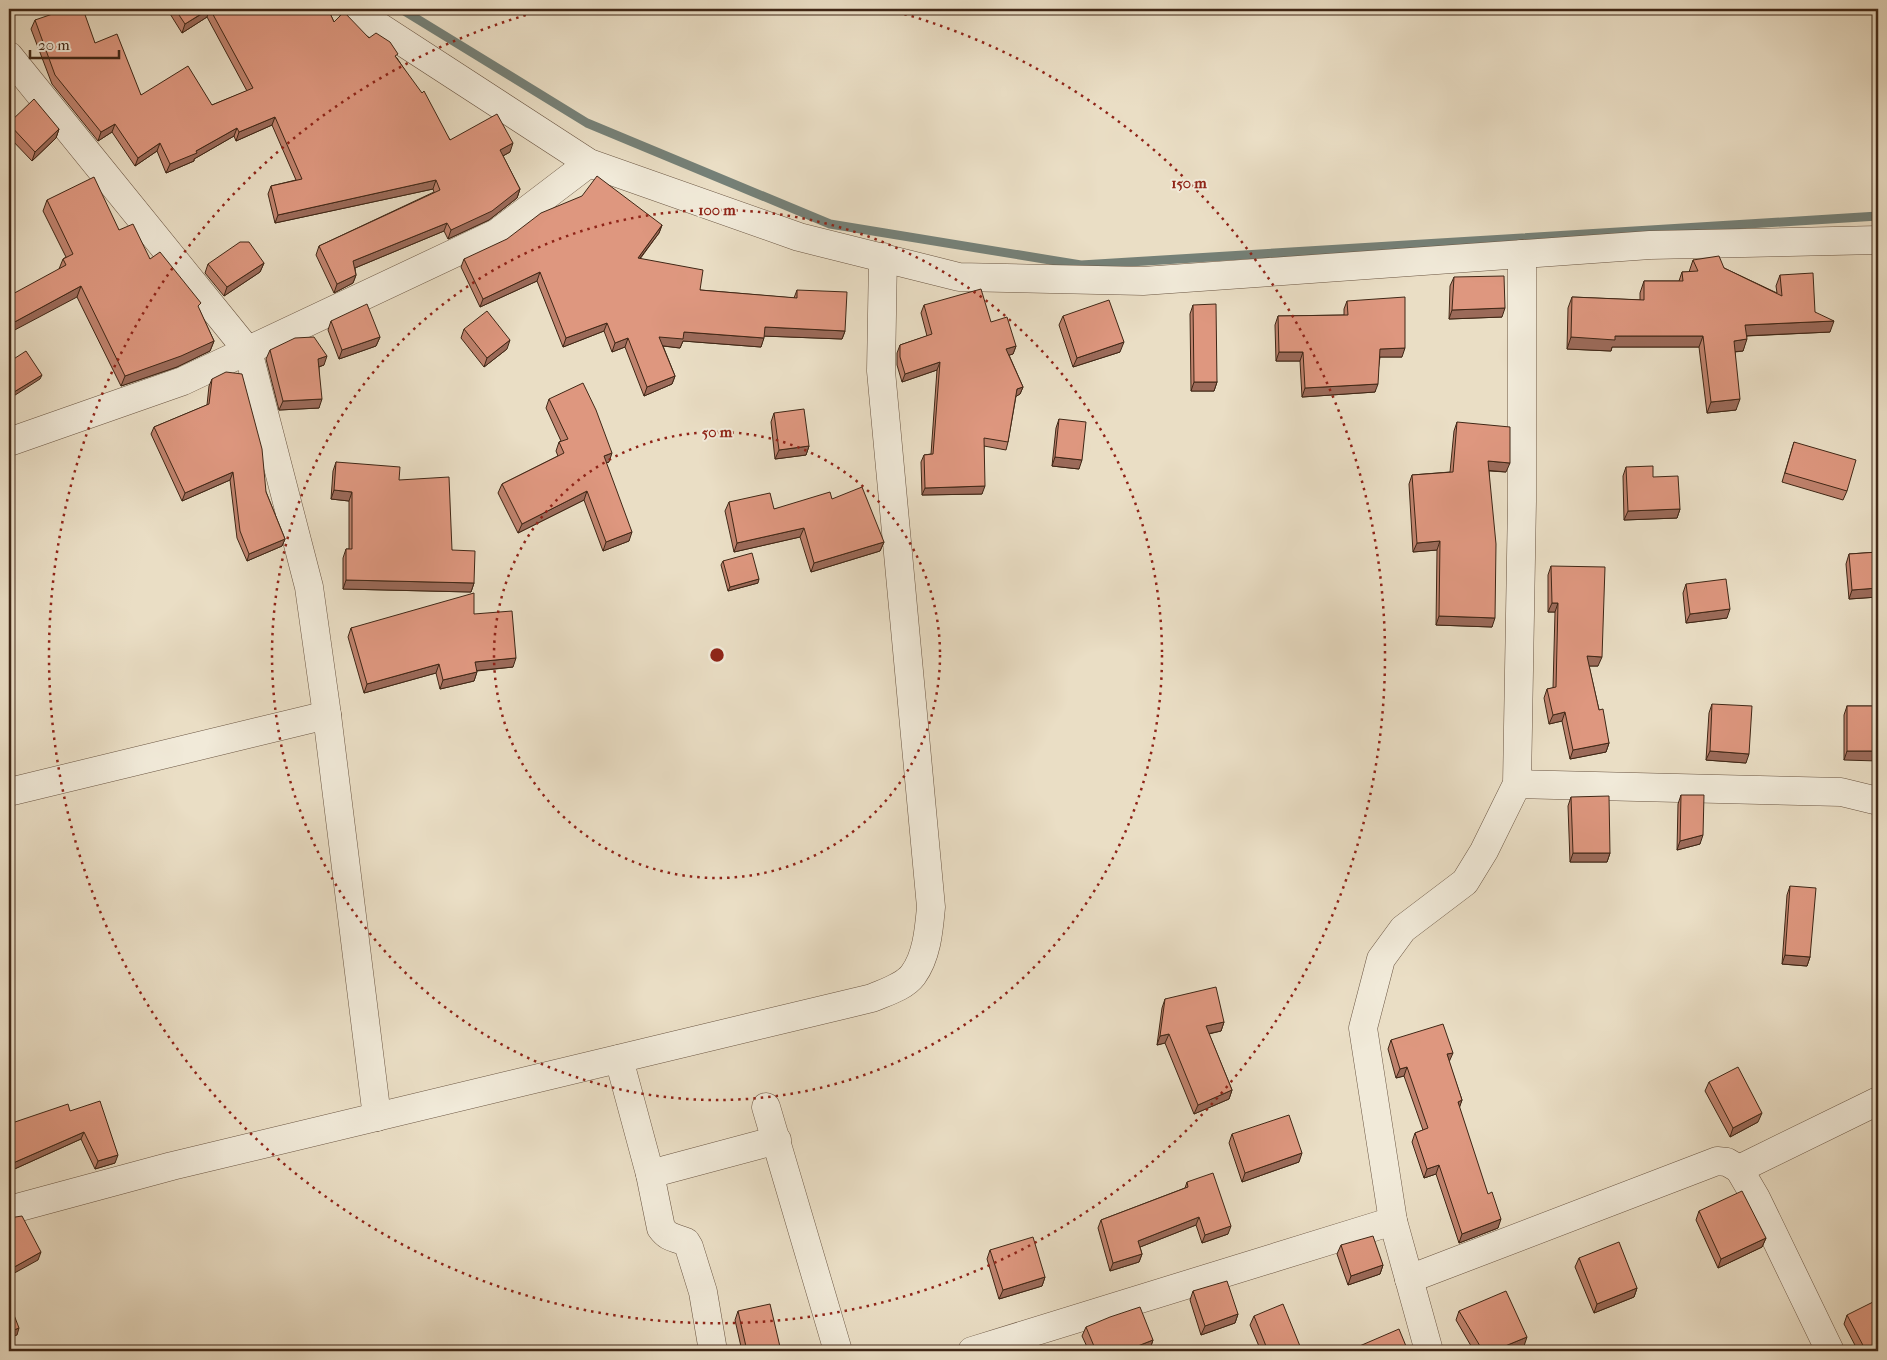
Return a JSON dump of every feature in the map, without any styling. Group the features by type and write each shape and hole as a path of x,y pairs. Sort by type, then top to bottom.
{"street":[{"path":"352,9 589,163 798,237 960,277 1143,281 1650,245 1878,240"},
{"path":"9,56 248,351 309,587 327,715 377,1117"},
{"path":"9,442 183,381 496,233 589,163"},
{"path":"1429,1351 1393,1221 1363,1028 1381,959 1402,929 1465,882 1484,851 1517,784 1522,501 1522,254"},
{"path":"9,1210 172,1166 872,998 898,986 912,975 928,936 931,907 881,371 882,257"},
{"path":"9,792 327,715"},
{"path":"1517,784 1841,792 1878,800"},
{"path":"619,1059 650,1174 661,1228 666,1235 673,1239 686,1242 695,1260 703,1292 713,1351"},
{"path":"1738,1169 1878,1101"},
{"path":"766,1107 838,1351"},
{"path":"650,1174 777,1140"},
{"path":"1409,1279 1717,1161 1727,1162 1738,1169 1756,1198 1830,1351"},
{"path":"972,1351 1393,1221"}],"building":[{"path":"67,9 83,9 95,43 117,34 141,95 188,66 212,105 253,88 210,9 328,9 334,22 344,12 369,38 376,33 390,42 398,54 395,56 422,93 424,91 450,140 497,114 513,143 500,150 520,189 492,211 451,230 447,223 353,261 356,275 337,284 319,246 440,190 436,180 278,215 271,186 302,179 275,117 239,132 237,128 196,151 197,153 170,164 160,143 138,158 115,124 101,132 55,75 35,20"},
{"path":"175,9 209,9 185,24"},
{"path":"34,99 59,129 35,152 9,124"},
{"path":"597,176 662,225 638,258 703,270 700,290 797,298 797,290 847,292 845,331 765,327 764,338 684,332 683,339 659,337 675,376 647,387 628,338 615,343 607,323 566,338 540,272 483,299 464,259 507,239 541,213 582,196"},
{"path":"94,177 119,230 133,224 150,259 160,252 201,303 198,306 214,341 181,356 125,376 81,286 9,325 9,296 66,265 63,259 73,254 47,200"},
{"path":"240,242 249,242 264,263 227,287 208,264"},
{"path":"1719,256 1724,268 1782,296 1780,275 1813,273 1815,312 1834,321 1745,325 1747,339 1734,341 1740,399 1711,402 1703,336 1615,336 1615,340 1571,337 1572,297 1644,300 1644,281 1683,281 1682,272 1698,271 1693,260"},
{"path":"1504,276 1505,308 1452,310 1454,277"},
{"path":"981,289 991,322 1007,317 1016,346 1006,349 1023,387 1017,389 1008,442 984,438 985,486 925,488 924,455 933,454 940,362 905,374 900,357 900,345 932,334 924,305"},
{"path":"1405,297 1405,348 1380,349 1378,384 1305,388 1303,352 1279,352 1278,316 1348,315 1347,301"},
{"path":"1109,300 1124,342 1077,358 1063,316"},
{"path":"367,304 380,337 342,350 331,321"},
{"path":"1216,304 1217,382 1194,382 1193,305"},
{"path":"487,311 510,340 487,358 464,329"},
{"path":"314,337 327,356 318,359 322,399 283,401 270,350 295,338"},
{"path":"26,351 42,375 9,395 9,362"},
{"path":"226,372 242,374 262,449 266,492 285,539 249,554 240,531 233,472 185,493 154,427 209,404 212,379"},
{"path":"583,383 596,410 612,453 604,456 632,532 606,542 587,491 522,524 502,484 564,453 559,442 568,439 549,399"},
{"path":"804,409 809,446 779,450 774,413"},
{"path":"1059,419 1086,422 1082,460 1055,457"},
{"path":"1457,422 1510,427 1510,463 1488,461 1496,544 1495,618 1439,616 1440,541 1417,543 1412,475 1453,472"},
{"path":"1794,442 1856,460 1847,491 1785,473"},
{"path":"336,462 400,467 399,480 449,477 452,550 475,551 474,583 346,580 346,549 352,549 352,492 334,490"},
{"path":"1653,466 1653,477 1678,476 1680,509 1628,511 1626,467"},
{"path":"862,487 884,542 814,563 804,528 737,543 729,502 770,493 774,509 830,492 832,499"},
{"path":"1878,552 1878,588 1852,590 1849,554"},
{"path":"752,553 759,579 730,587 723,561"},
{"path":"1551,566 1605,567 1602,657 1587,656 1599,710 1603,709 1609,743 1573,750 1565,712 1553,715 1547,689 1556,687 1558,603 1552,603"},
{"path":"1726,579 1730,609 1690,614 1686,584"},
{"path":"474,593 474,614 512,611 516,658 475,662 477,672 443,680 439,664 367,684 351,628"},
{"path":"1712,704 1752,706 1749,754 1710,751"},
{"path":"1847,706 1878,706 1878,751 1847,751"},
{"path":"1681,795 1704,795 1703,835 1680,841"},
{"path":"1609,796 1610,853 1573,853 1571,797"},
{"path":"1790,886 1816,888 1810,957 1785,955"},
{"path":"1216,987 1224,1022 1206,1026 1232,1090 1198,1105 1169,1034 1160,1036 1165,999"},
{"path":"1443,1024 1453,1053 1447,1054 1462,1100 1458,1102 1488,1194 1492,1192 1501,1219 1462,1234 1439,1165 1427,1169 1415,1133 1428,1128 1407,1067 1400,1069 1391,1040"},
{"path":"1738,1067 1762,1113 1733,1128 1709,1082"},
{"path":"100,1101 118,1155 98,1161 84,1132 13,1163 9,1153 9,1124 68,1104 70,1111"},
{"path":"1289,1115 1302,1153 1245,1173 1232,1134"},
{"path":"1213,1173 1231,1226 1205,1235 1199,1217 1138,1241 1142,1254 1113,1263 1101,1220 1188,1187 1187,1182"},
{"path":"1742,1191 1766,1238 1721,1259 1699,1211"},
{"path":"22,1216 41,1252 9,1270 9,1218"},
{"path":"1373,1236 1383,1265 1351,1276 1341,1245"},
{"path":"1033,1237 1045,1277 1003,1290 990,1250"},
{"path":"1619,1242 1637,1288 1597,1304 1579,1258"},
{"path":"1227,1281 1238,1314 1205,1326 1193,1291"},
{"path":"1506,1291 1527,1337 1493,1351 1483,1351 1459,1311"},
{"path":"1875,1301 1878,1307 1878,1351 1866,1351 1847,1315"},
{"path":"9,1302 19,1328 9,1332"},
{"path":"770,1304 781,1351 747,1351 738,1311"},
{"path":"1283,1304 1302,1351 1268,1351 1254,1316"},
{"path":"1140,1307 1153,1340 1125,1351 1096,1351 1086,1327"},
{"path":"1399,1329 1408,1351 1348,1351"}],"waterway":[{"path":"401,9 587,123 830,224 1081,265 1878,216"}]}
